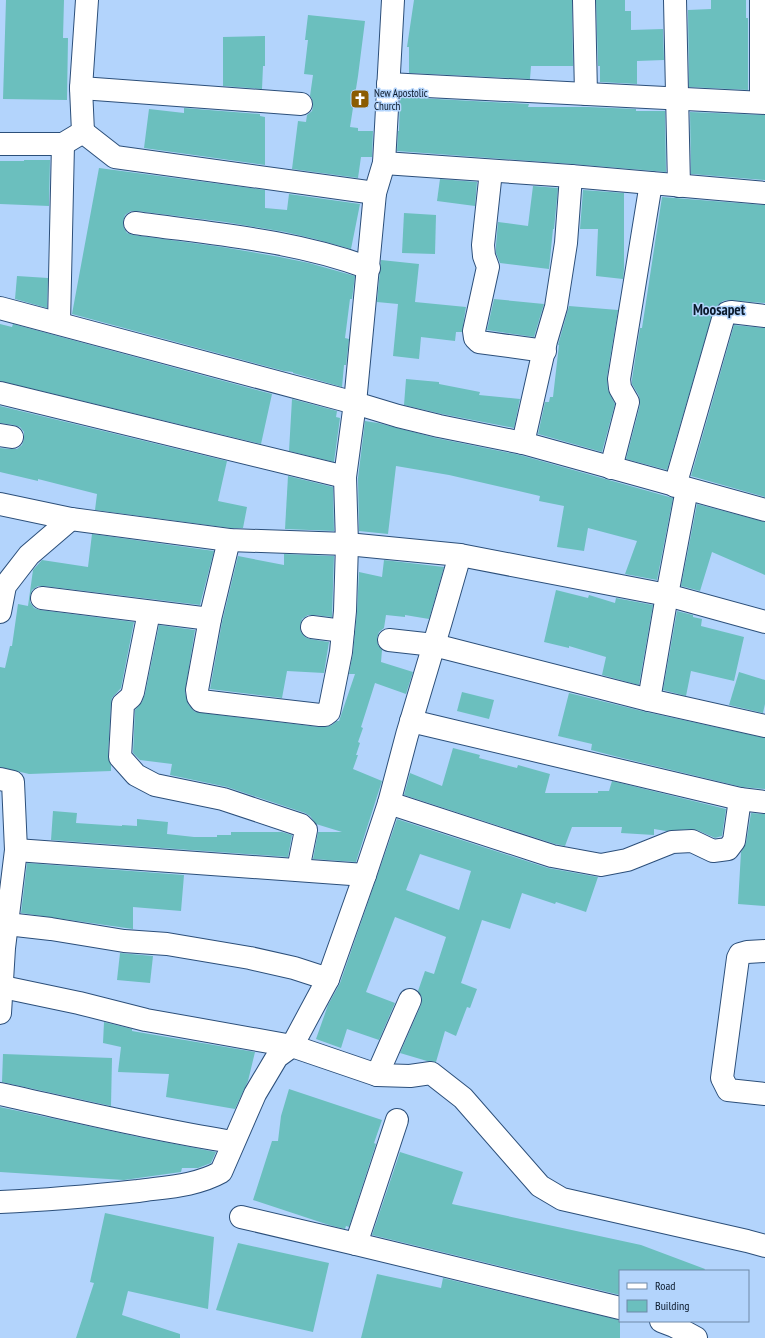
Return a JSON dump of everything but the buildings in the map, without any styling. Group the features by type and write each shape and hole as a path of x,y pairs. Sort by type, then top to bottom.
{"street":[{"path":"87,0 81,88 83,132 115,157 375,193"},
{"path":"229,540 210,619 197,690 198,697 202,701 326,715 329,712 340,652 345,611 347,544 345,477 355,403 375,193 384,163 393,0"},
{"path":"584,0 586,94"},
{"path":"676,0 679,186"},
{"path":"388,84 763,102 761,0"},
{"path":"81,88 302,104"},
{"path":"0,144 63,144 83,132"},
{"path":"59,323 63,144"},
{"path":"384,163 571,176 765,193"},
{"path":"491,171 483,245 484,256 488,267 474,331 475,338 479,342 545,351"},
{"path":"524,443 556,307 566,243 571,176"},
{"path":"611,468 628,402 620,388 619,379 651,183"},
{"path":"135,223 269,242 341,257 369,268"},
{"path":"0,308 355,403 398,416 524,443 765,510"},
{"path":"649,700 667,595 681,487 723,319 727,313 731,312 765,316"},
{"path":"0,393 345,477"},
{"path":"0,504 71,519 229,540 347,544 460,555 667,595 765,622"},
{"path":"0,612 3,585 29,555 71,519"},
{"path":"0,1202 79,1198 179,1186 209,1178 221,1172 255,1094 277,1057 292,1046 328,979 389,803 411,721 460,555"},
{"path":"42,598 210,619"},
{"path":"149,612 133,692 131,697 123,704 120,757 136,775 155,785 223,799 301,826 306,830 298,870"},
{"path":"312,627 343,631"},
{"path":"389,640 434,645 649,700 765,726"},
{"path":"411,721 740,799 765,802"},
{"path":"0,779 13,782 16,850 7,924 2,948 3,987 0,1013"},
{"path":"389,803 552,856 601,865 627,860 672,842 692,841 712,851 728,849 734,841 740,799"},
{"path":"16,850 365,875"},
{"path":"7,924 52,929 124,941 166,944 250,958 294,968 328,979"},
{"path":"765,951 740,954 738,958 722,1078 728,1090 765,1094"},
{"path":"3,987 79,1003 146,1020 292,1046 377,1075 410,1076 431,1073 463,1098 540,1186 562,1199 765,1246"},
{"path":"377,1075 410,1000"},
{"path":"0,1094 110,1119 233,1142"},
{"path":"356,1244 397,1120"},
{"path":"241,1217 619,1308"},
{"path":"664,1322 696,1338"}],"place":[{"name":"New Apostolic Church","path":"360,99"}],"district":[{"name":"Moosapet","path":"719,309"}]}
